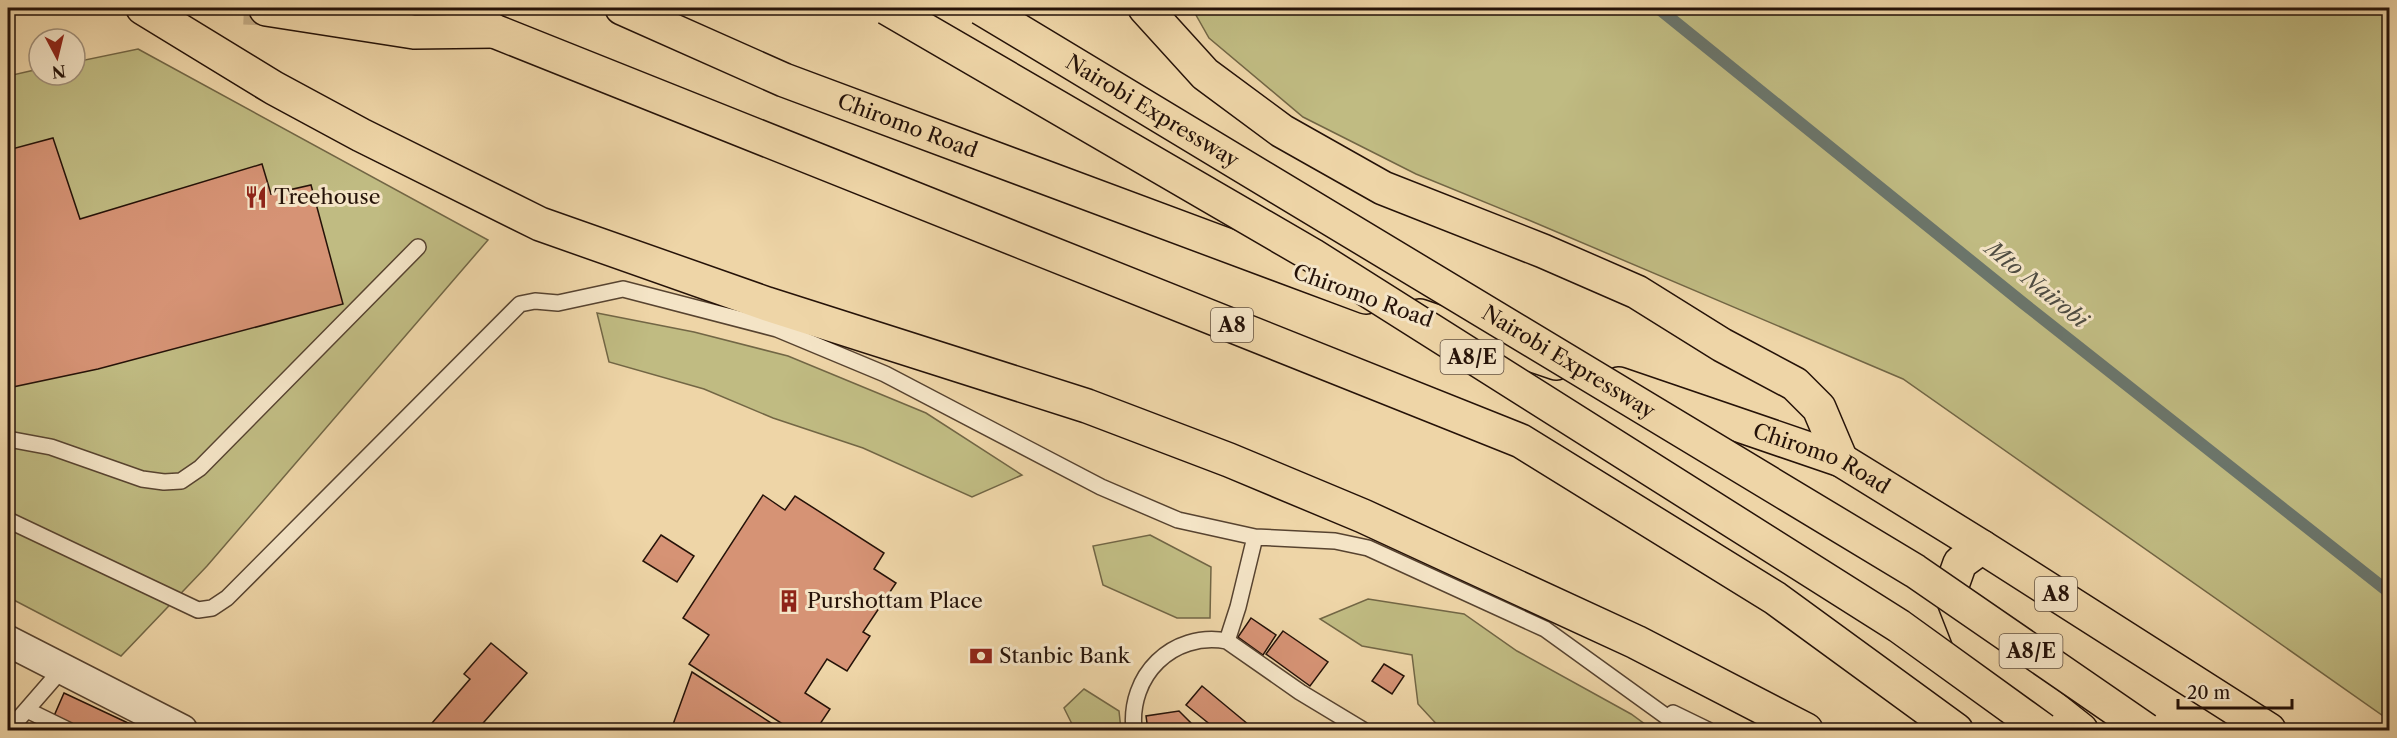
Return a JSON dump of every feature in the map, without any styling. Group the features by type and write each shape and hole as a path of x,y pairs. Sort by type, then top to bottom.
{"highway":[{"path":"143,8 274,88 361,135 540,224 766,304 1087,406 1218,456 1363,516 1636,642 1806,730"},
{"name":"A8","path":"460,8 494,31 1521,441 1775,598 1956,730"},
{"name":"Chiromo Road","path":"622,8 784,81 1268,262 1841,460 2269,730"},
{"name":"Nairobi Expressway","path":"887,8 1312,255 1899,626 2043,730"},
{"name":"Nairobi Expressway","path":"981,8 1915,571 2146,730"},
{"path":"1145,8 1205,74 1282,131 1383,188 1543,251 1637,292 1722,345 1795,384 1819,408 1841,460"},
{"path":"266,9 414,32 494,31"},
{"path":"1982,547 1960,563 1950,591 1970,642 2081,730"}],"street":[{"path":"8,641 182,730"}],"lane":[{"path":"8,440 51,447 142,479 164,482 181,481 200,468 418,248"},
{"path":"8,520 198,610 212,608 227,598 520,304 558,303 623,289 777,329 885,374 1112,491 1178,520 1255,537 1335,541 1368,548 1545,629 1685,730"},
{"path":"1227,641 1255,537"},
{"path":"1134,730 1132,712 1139,686 1153,666 1171,652 1191,642 1213,639 1227,641 1300,692 1363,730"},
{"path":"9,730 62,669"},
{"path":"1636,694 1708,730"},
{"path":"27,710 68,730"}],"shaded area":[{"path":"1192,8 2389,8 2389,720 1903,379 1416,174 1303,117 1209,38"},
{"path":"138,49 488,240 207,566 121,656 8,597 8,76 27,72 27,87 87,87 87,60"},
{"path":"597,313 694,332 788,356 926,413 1022,475 972,497 863,448 773,418 704,389 609,362"},
{"path":"1150,535 1211,567 1210,618 1177,618 1103,585 1093,546"},
{"path":"1368,599 1464,614 1517,651 1631,714 1653,730 1442,730 1418,704 1412,655 1362,646 1320,619"},
{"path":"1084,689 1119,711 1121,730 1075,730 1064,708"}],"building":[{"path":"53,138 80,219 262,164 271,194 311,185 343,304 98,369 8,388 8,150"},
{"name":"Purshottam Place","path":"763,495 785,510 795,496 884,553 874,569 896,583 863,632 870,636 847,671 827,659 805,693 830,709 816,730 792,730 689,664 709,635 683,618"},
{"path":"661,535 694,556 677,582 643,561"},
{"path":"1251,618 1276,635 1263,655 1238,637"},
{"path":"1283,631 1328,662 1310,686 1266,654"},
{"path":"491,643 527,673 477,730 426,730 470,679 464,674"},
{"path":"1384,664 1404,676 1392,694 1372,681"},
{"path":"692,672 782,730 671,730"},
{"path":"1202,686 1249,725 1244,730 1217,730 1186,705"},
{"path":"64,693 143,730 83,730 54,716"},
{"path":"1179,711 1198,730 1148,730 1146,716"}],"waterway":[{"name":"Mto Nairobi","path":"1658,8 2023,303 2390,593"}],"tunnel":[{"path":"244,8 266,9"}],"place":[{"name":"Treehouse","path":"256,197"},
{"name":"Purshottam Place","path":"789,601"},
{"name":"Stanbic Bank","path":"981,656"}]}
